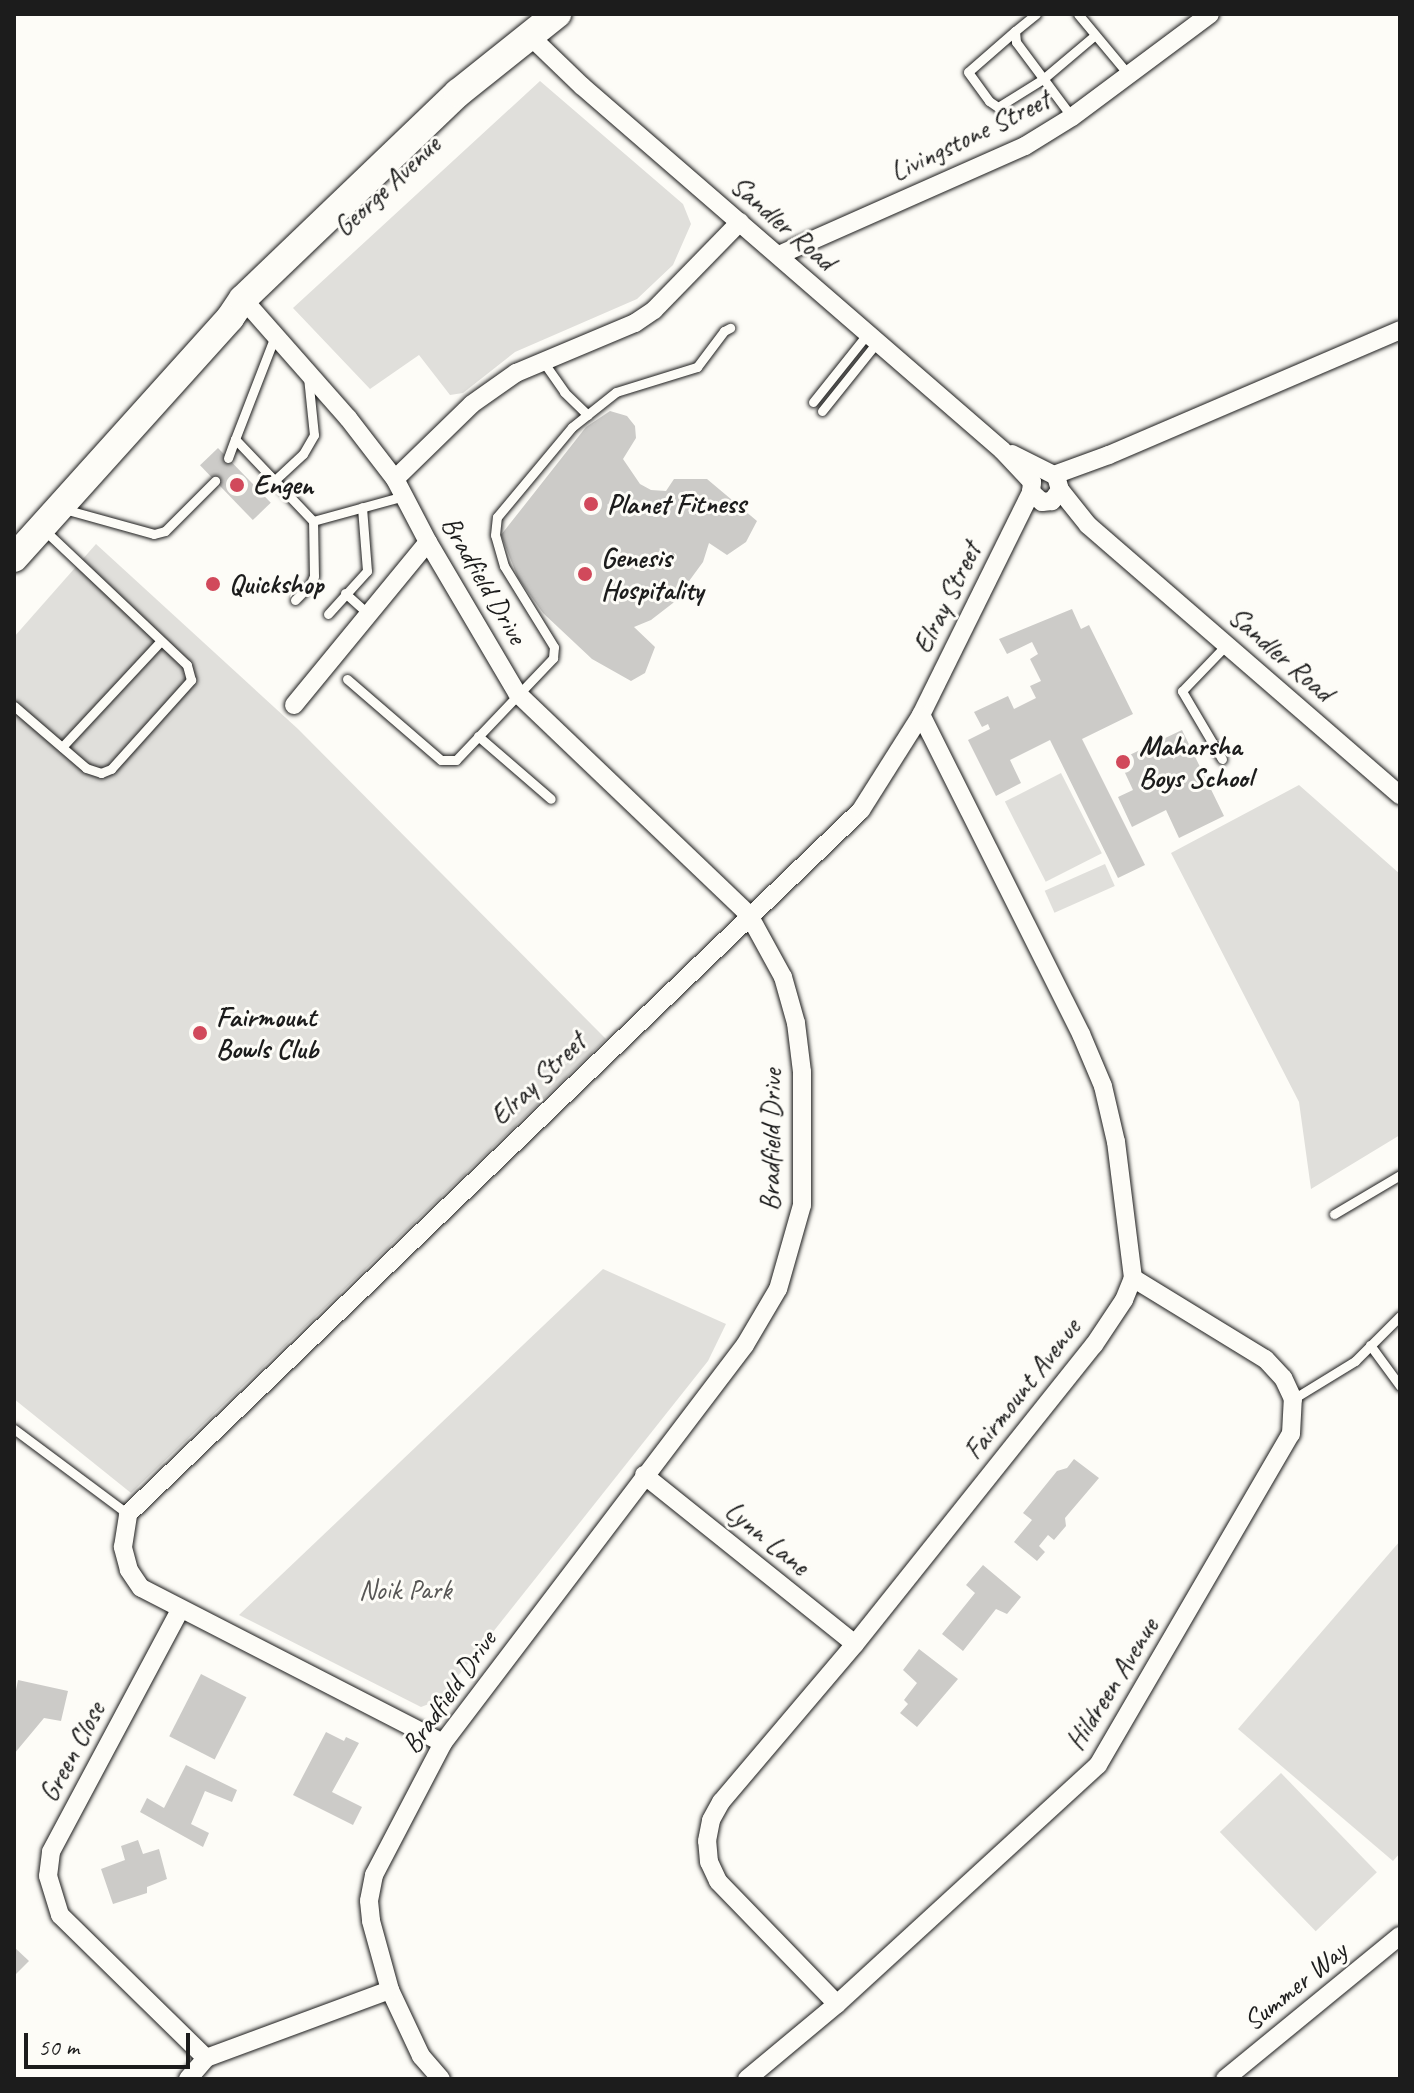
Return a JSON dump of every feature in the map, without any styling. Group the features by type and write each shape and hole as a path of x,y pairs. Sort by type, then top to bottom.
{"main road":[{"path":"535,41 557,14"},
{"path":"535,41 582,14"},
{"name":"George Avenue","path":"14,558 242,309 393,152 458,93 535,41"}],"street":[{"name":"Livingstone Street","path":"779,255 1025,146 1072,117 1210,14"},
{"name":"Sandler Road","path":"535,41 1400,795"},
{"path":"400,488 472,404 516,373 542,360 635,323 654,310 740,222"},
{"name":"Bradfield Drive","path":"242,309 275,336 308,373 400,488 428,542 517,693 749,915 783,977 796,1023 804,1099 802,1205 778,1289 745,1345 443,1743 382,1853 371,1887 371,1921 390,1990 421,2056 441,2079"},
{"name":"Elray Street","path":"128,1514 861,810 921,715 1013,528 1045,487 1109,455 1399,333"},
{"path":"294,705 428,542"},
{"path":"921,715 1081,1034 1103,1086 1116,1142 1133,1278 1265,1359 1283,1378 1293,1399"},
{"name":"Fairmount Avenue","path":"837,2004 718,1881 709,1862 707,1841 711,1820 721,1802 855,1644 1094,1345 1124,1300 1133,1278"},
{"name":"Hildreen Avenue","path":"747,2079 837,2004 1098,1765 1275,1465 1291,1434 1293,1399"},
{"name":"Lynn Lane","path":"644,1475 855,1644"},
{"path":"128,1514 123,1547 129,1570 141,1588 443,1743"},
{"name":"Green Close","path":"180,1610 51,1852 48,1876 60,1915 206,2058"},
{"name":"Summer Way","path":"1225,2079 1400,1936"},
{"path":"188,2079 206,2058 390,1990"}],"lane":[{"path":"1036,14 970,69 968,76 998,107 1043,79 1095,35"},
{"path":"1078,14 1128,74"},
{"path":"1015,31 1019,50 1072,117"},
{"path":"347,679 441,760 456,760 517,693 548,667 554,647 531,616 504,566 495,535 497,517 572,427 616,392 697,367 724,331 730,328"},
{"path":"228,458 275,336"},
{"path":"813,402 873,337"},
{"path":"822,411 873,337"},
{"path":"542,360 564,392 588,415"},
{"path":"275,480 303,454 314,435 308,373"},
{"path":"235,439 313,521 314,576 310,585 295,600"},
{"path":"51,518 154,534 165,531 215,481"},
{"path":"313,521 362,507 400,488"},
{"path":"328,614 367,571 362,507"},
{"path":"14,706 86,768 101,773 111,769 191,680 190,672 51,518"},
{"path":"345,593 368,614"},
{"path":"62,747 160,642"},
{"path":"1222,759 1182,691 1227,644"},
{"path":"478,736 551,799"},
{"path":"1334,1214 1400,1175"},
{"path":"1293,1399 1342,1371 1400,1316"},
{"path":"1370,1345 1400,1386"},
{"path":"14,1429 128,1514"}],"green space":[{"path":"540,81 683,204 691,224 673,265 637,299 515,352 463,393 450,395 419,355 370,389 293,308"},
{"path":"96,544 298,729 606,1039 131,1493 14,1399 14,637"},
{"path":"1061,773 1102,853 1046,882 1005,802"},
{"path":"1299,785 1400,874 1400,1135 1311,1189 1299,1102 1171,853"},
{"path":"1105,864 1115,886 1054,913 1045,891"},
{"name":"Noik Park","path":"603,1269 726,1324 708,1361 439,1700 421,1707 239,1615"},
{"path":"1400,1541 1400,1853 1393,1861 1238,1729"},
{"path":"1281,1773 1377,1872 1316,1931 1220,1832"}],"building":[{"path":"610,411 627,416 635,426 636,438 623,459 640,484 651,490 666,491 674,479 707,479 757,521 746,542 727,555 709,543 703,562 673,603 651,620 634,627 655,647 645,673 631,681 592,659 543,613 518,578 501,535 586,427"},
{"path":"218,448 271,503 253,520 200,465"},
{"path":"1072,609 1081,629 1089,625 1133,714 1082,739 1145,865 1118,878 1050,740 1010,760 1021,783 996,796 968,740 990,729 988,724 982,727 974,712 1008,696 1014,709 1036,698 1030,686 1041,681 1030,659 1038,654 1032,642 1007,654 999,639"},
{"path":"1182,730 1224,816 1179,838 1166,810 1132,827 1118,797 1133,790 1119,760"},
{"path":"1074,1459 1099,1478 1065,1518 1066,1526 1054,1540 1048,1535 1039,1546 1045,1552 1037,1561 1014,1542 1032,1520 1023,1513 1057,1471 1067,1468"},
{"path":"983,1565 1021,1597 1007,1614 996,1609 963,1651 942,1634 975,1593 966,1585"},
{"path":"919,1649 958,1679 917,1727 900,1713 908,1704 904,1700 917,1683 903,1670"},
{"path":"201,1674 246,1697 215,1760 169,1736"},
{"path":"18,1680 68,1691 61,1721 44,1718 14,1754 14,1700"},
{"path":"326,1732 344,1741 346,1737 359,1743 332,1792 362,1807 353,1825 293,1795"},
{"path":"186,1765 237,1790 232,1802 205,1791 191,1824 209,1833 203,1847 140,1812 147,1798 164,1808"},
{"path":"138,1840 143,1854 159,1849 167,1879 147,1887 147,1893 113,1904 101,1869 125,1860 121,1846"},
{"path":"14,1947 29,1961 14,1976"}],"place":[{"name":"Engen","path":"237,485"},
{"name":"Planet Fitness","path":"591,504"},
{"name":"Genesis Hospitality","path":"585,574"},
{"name":"Quickshop","path":"213,584"},
{"name":"Maharsha Boys School","path":"1123,762"},
{"name":"Fairmount Bowls Club","path":"200,1033"}]}
